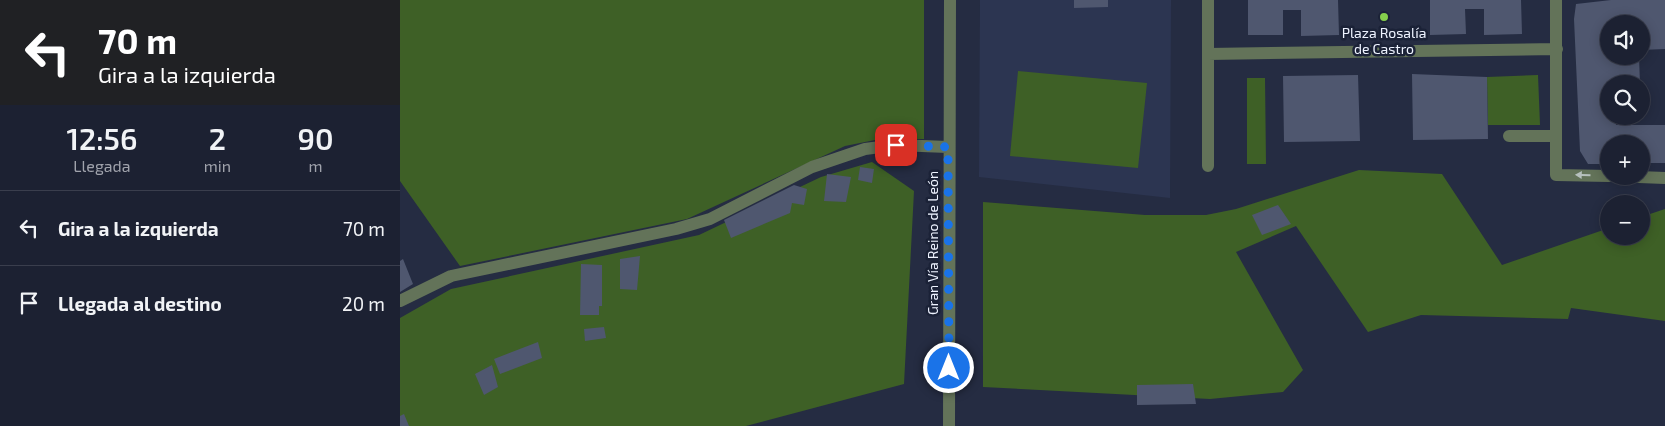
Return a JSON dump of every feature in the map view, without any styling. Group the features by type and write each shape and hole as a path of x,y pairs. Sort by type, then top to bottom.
{"street":[{"name":"Gran Vía Reino de León","path":"949,426 948,147 950,0"},
{"path":"1208,0 1208,166"},
{"path":"1556,0 1556,175 1600,176"},
{"path":"1208,54 1557,49"},
{"path":"1509,136 1556,136"},
{"path":"400,301 418,290 451,276 676,229 710,219 812,168 865,149 896,145 948,147"},
{"path":"1650,177 1665,178"}],"shaded area":[{"path":"980,0 1171,0 1170,198 979,177"}],"green space":[{"path":"400,0 924,0 924,139 880,139 845,146 687,219 460,266 400,181"},
{"path":"1018,71 1147,83 1138,168 1010,156"},
{"path":"1538,75 1540,125 1488,125 1487,77"},
{"path":"1247,78 1265,78 1266,164 1247,164"},
{"path":"872,162 914,191 904,384 746,426 400,426 400,318 451,289 699,235 821,177"},
{"path":"1359,170 1442,174 1502,265 1600,231 1600,245 1650,245 1650,214 1665,209 1665,321 1571,308 1568,319 1421,315 1368,332 1296,226 1236,252 1303,370 1283,392 1210,399 983,387 983,202 1145,215 1206,215 1236,209"}],"building":[{"path":"1074,0 1108,0 1108,7 1074,8"},
{"path":"1248,0 1338,0 1339,35 1301,36 1301,10 1283,10 1283,35 1248,35"},
{"path":"1430,0 1521,0 1522,34 1484,35 1484,9 1465,9 1466,34 1430,35"},
{"path":"1611,0 1665,0 1665,49 1650,50 1650,15 1600,15 1600,65 1639,65 1640,75 1600,75 1600,125 1665,125 1665,163 1650,163 1650,135 1600,135 1600,164 1588,164 1580,151 1574,19 1576,4"},
{"path":"1412,74 1487,77 1488,139 1413,140"},
{"path":"1358,75 1360,141 1284,142 1283,76"},
{"path":"860,167 874,169 872,183 858,180"},
{"path":"827,174 851,177 846,202 824,201"},
{"path":"794,185 807,189 804,205 792,203 790,213 731,238 724,220"},
{"path":"1278,205 1291,224 1262,235 1252,215"},
{"path":"640,256 637,290 620,289 620,259"},
{"path":"403,259 413,284 400,292 400,261"},
{"path":"581,264 602,265 602,306 599,306 599,315 580,315"},
{"path":"604,327 606,338 585,341 584,329"},
{"path":"538,342 542,358 500,374 494,359"},
{"path":"492,365 498,387 484,395 475,374"},
{"path":"1193,384 1196,404 1137,405 1137,385"},
{"path":"404,414 409,426 400,426 400,416"}],"place":[{"name":"Plaza Rosalía de Castro","path":"1384,17"}],"route":[{"path":"896,145 948,147 949,368"}]}
